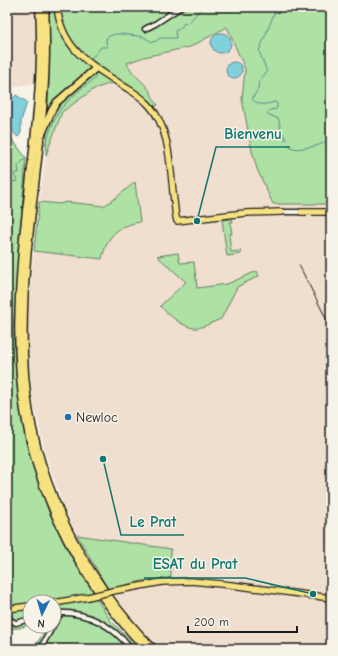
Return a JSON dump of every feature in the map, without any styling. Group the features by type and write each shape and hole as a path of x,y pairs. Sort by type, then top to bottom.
{"highway":[{"path":"39,7 41,49 38,96 24,233 19,303 18,354 24,415 30,442 42,482 55,515 68,541 105,602 122,624 146,649"},
{"path":"45,7 46,65 28,250 24,319 25,374 29,409 41,462 50,489 79,551 102,588 137,632 154,649"},
{"path":"40,138 52,110 58,102 96,68"}],"main road":[{"path":"57,7 60,24 71,46 96,68 140,97 148,104 160,121 166,139 177,222 244,213 282,212"},
{"path":"301,212 331,212"},
{"path":"62,601 162,582 191,581 331,598"},
{"path":"7,609 22,607"}],"street":[{"path":"145,29 181,7"},
{"path":"282,212 301,212"},
{"path":"7,613 10,620 16,623 22,621"},
{"path":"62,613 79,614 99,622 118,635 131,649"},
{"path":"40,649 49,634"},
{"path":"330,649 331,645"}],"shaded area":[{"path":"7,7 36,7 38,45 36,83 7,88"},
{"path":"227,27 245,69 242,99 273,204 326,204 331,202 331,649 162,649 138,626 108,589 142,581 170,578 171,549 77,535 63,505 45,452 34,404 29,364 27,322 34,251 102,259 105,247 110,237 119,229 129,224 140,222 135,182 104,206 66,202 60,204 39,202 46,155 62,112 94,89 120,79 148,99 155,106 158,104 149,89 134,76 126,63 144,57 190,47"}],"green space":[{"path":"48,7 331,7 331,202 326,204 273,204 257,169 252,151 242,99 245,69 227,27 190,47 144,57 127,63 151,92 158,105 155,106 120,80 94,89 62,112 46,155 49,62"},
{"path":"7,132 26,158 13,331 17,385 26,443 49,512 68,551 94,592 74,598 62,599 62,594 22,594 22,604 7,606"},
{"path":"135,182 140,222 125,226 114,233 107,244 102,259 34,251 39,202 60,204 66,202 104,206"},
{"path":"232,219 233,222 230,222 232,234 229,234 231,252 241,251 241,254 227,256 222,220"},
{"path":"178,253 180,263 194,262 197,288 227,284 257,271 259,276 237,287 221,319 203,327 192,328 182,324 160,306 186,282 157,256"},
{"path":"77,535 171,549 171,578 142,581 108,589"},
{"path":"96,598 111,621 139,649 33,649 43,634 62,634 62,604"},
{"path":"22,610 22,627 16,628 7,626 7,613"}],"water":[{"path":"221,33 228,36 231,43 228,50 221,53 214,50 211,43 214,36"},
{"path":"234,62 240,64 242,70 240,76 234,78 228,76 226,70 228,64"},
{"path":"16,95 27,102 21,121 21,133 18,137 13,132 12,122 7,121 7,104"}],"waterway":[{"path":"92,57 101,47 107,47 107,37 115,34 144,37 152,42 160,38 176,38 175,31 181,28 183,24 189,22 203,7"},
{"path":"219,7 224,7"},
{"path":"272,18 277,7"},
{"path":"272,19 259,51 267,72 259,81 258,89 252,99 260,104 277,103 276,109 270,110 267,114 279,119 281,129 286,140"},
{"path":"45,145 58,112 82,88 97,76"},
{"path":"288,144 291,147 296,148 319,145 326,141 331,128"},
{"path":"7,187 9,186 9,180 16,182 17,180 14,175 15,173 19,173 18,166 26,158"}],"railway":[{"path":"299,265 331,328"}],"place":[{"name":"Bienvenu","path":"197,221"},
{"name":"Newloc","path":"68,417"},
{"name":"Le Prat","path":"103,459"},
{"name":"ESAT du Prat","path":"313,594"}]}
